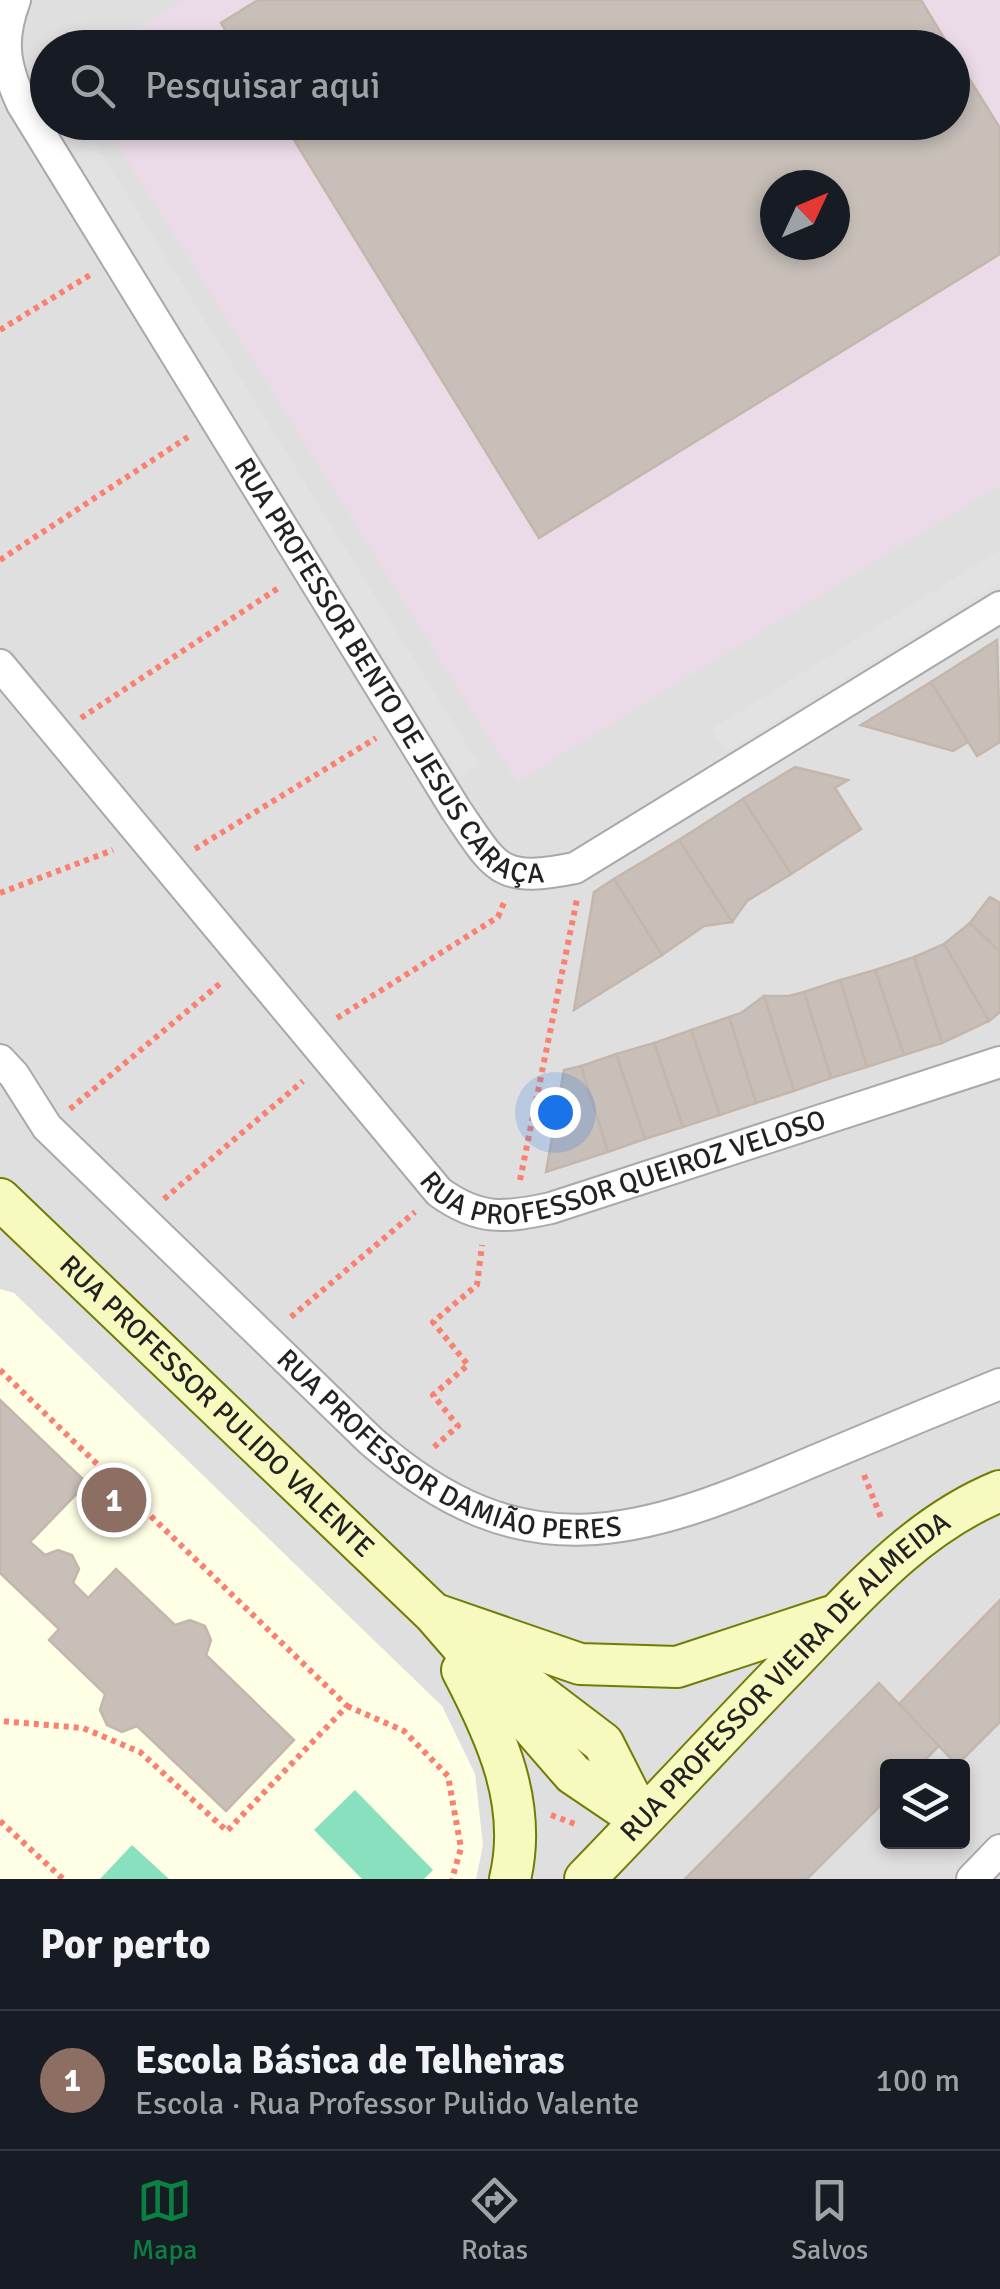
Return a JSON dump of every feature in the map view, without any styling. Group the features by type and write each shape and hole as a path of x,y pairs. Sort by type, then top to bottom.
{"main road":[{"name":"RUA PROFESSOR PULIDO VALENTE","path":"0,1199 433,1613 603,1743 641,1820"},
{"name":"RUA PROFESSOR VIEIRA DE ALMEIDA","path":"585,1879 838,1614 907,1548 946,1519 1000,1491"},
{"path":"433,1613 580,1664 677,1667 838,1614"},
{"path":"433,1613 488,1720 515,1798 514,1864 510,1879"}],"street":[{"name":"RUA PROFESSOR BENTO DE JESUS CARAÇA","path":"15,0 1,29 3,63 30,117"},
{"name":"RUA PROFESSOR BENTO DE JESUS CARAÇA","path":"44,140 486,854 506,872 518,875 576,868 1000,607"},
{"name":"RUA PROFESSOR QUEIROZ VELOSO","path":"0,665 439,1192 475,1214 516,1216 551,1208 1000,1062"},
{"name":"RUA PROFESSOR DAMIÃO PERES","path":"0,1060 14,1074 47,1127 406,1471 467,1507 518,1525 604,1528 662,1520 716,1503 1000,1384"},
{"path":"972,1879 1000,1850"}],"path":[{"path":"0,330 99,269"},
{"path":"0,560 197,431"},
{"path":"78,720 289,581"},
{"path":"190,852 383,734"},
{"path":"0,893 142,838"},
{"path":"330,1022 498,917 507,894"},
{"path":"47,1127 246,962"},
{"path":"140,1220 327,1061"},
{"path":"265,1338 439,1192"},
{"path":"0,1370 347,1706 404,1731 448,1776 461,1848 452,1879"},
{"path":"852,1445 882,1520"},
{"path":"0,1721 83,1728 140,1752 227,1831 347,1706"},
{"path":"0,1821 63,1879"}],"shaded area":[{"path":"0,0 1000,0 1000,1879 0,1879"},
{"path":"184,0 1000,0 1000,485 517,782 115,140 970,140 970,30 135,30"},
{"path":"64,140 93,140 479,765 458,778"},
{"path":"1000,550 1000,582 726,752 712,729"},
{"path":"0,1289 14,1293 442,1706 475,1774 483,1845 476,1879 0,1879"}],"green space":[{"path":"355,1790 433,1870 424,1879 362,1879 314,1830"},
{"path":"132,1845 169,1879 100,1879"}],"building":[{"path":"258,0 921,0 939,30 225,30 221,23"},
{"path":"970,80 1000,128 1000,254 539,538 294,140 970,140"},
{"path":"997,640 1000,742 977,756 931,682"},
{"path":"931,682 968,742 953,751 861,725"},
{"path":"795,767 848,780 835,788 861,829 791,874 743,799"},
{"path":"743,799 791,874 747,901 732,922 679,840"},
{"path":"679,840 732,922 704,926 662,955 614,879"},
{"path":"614,879 662,955 574,1010 594,892"},
{"path":"990,897 1000,903 1000,952 970,923"},
{"path":"970,923 1000,952 1000,1012 989,1021 944,944"},
{"path":"944,944 989,1021 942,1043 914,957"},
{"path":"914,957 942,1043 904,1055 875,970"},
{"path":"875,970 904,1055 867,1067 840,980"},
{"path":"840,980 867,1067 831,1078 804,992"},
{"path":"804,992 831,1078 794,1091 764,996"},
{"path":"764,996 794,1091 756,1103 729,1017"},
{"path":"729,1017 756,1103 720,1115 691,1030"},
{"path":"691,1030 720,1115 683,1127 654,1043"},
{"path":"654,1043 683,1127 645,1139 616,1054"},
{"path":"616,1054 645,1139 608,1152 581,1066"},
{"path":"581,1066 608,1152 546,1172 564,1070"},
{"path":"0,1400 87,1483 30,1542 45,1555 58,1550 72,1555 79,1569 73,1583 88,1598 116,1569 175,1625 190,1620 205,1626 211,1640 206,1655 294,1740 226,1811 137,1726 122,1732 107,1725 100,1710 105,1694 49,1640 59,1629 0,1573"},
{"path":"1000,1600 1000,1722 963,1759 951,1759 899,1704"},
{"path":"879,1683 939,1746 926,1759 880,1759 880,1806 807,1879 685,1879"}],"place":[{"name":"Escola Básica de Telheiras","path":"114,1500"}]}
